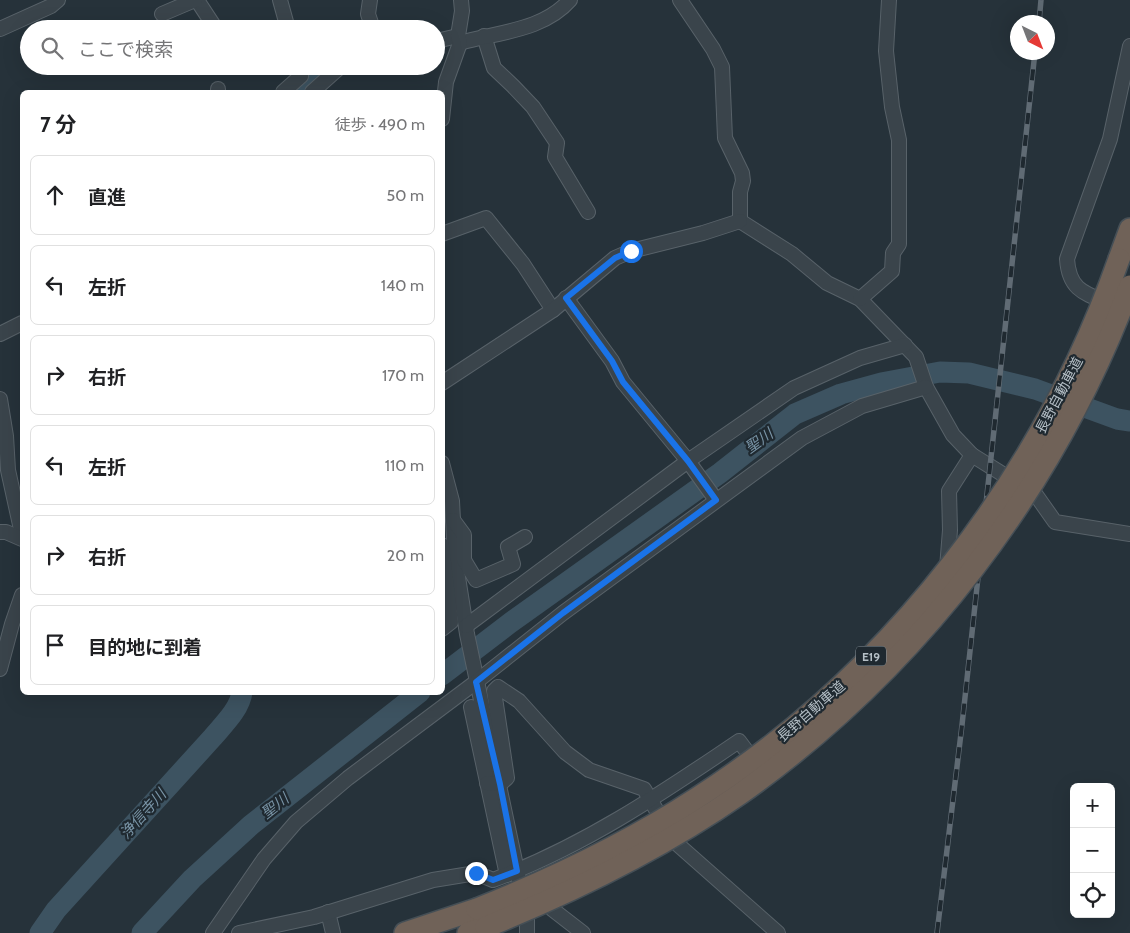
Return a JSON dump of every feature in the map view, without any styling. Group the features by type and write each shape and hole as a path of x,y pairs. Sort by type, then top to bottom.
{"highway":[{"name":"長野自動車道","path":"484,925 543,882 636,835 698,798 783,736 861,666 930,591 976,533 1037,438 1074,370 1091,334 1130,229"},
{"name":"長野自動車道","path":"405,933 484,925 593,880 649,850 740,794 829,722 874,680 945,604 1013,515 1072,416 1108,342 1130,286"}],"street":[{"path":"0,29 51,6 58,0"},
{"path":"162,14 196,0 210,20"},
{"path":"280,0 286,20"},
{"path":"370,0 368,14 370,20"},
{"path":"445,91 459,40 462,11 461,0"},
{"path":"445,41 517,30 556,14 570,0"},
{"path":"680,0 713,49 722,67 725,138 742,173 743,181 740,192 740,221"},
{"path":"860,299 892,271 893,254 899,244 899,140 892,107 886,51 889,0"},
{"path":"484,36 494,68 532,107 557,144 555,158 588,212"},
{"path":"1036,495 1081,414 1130,313 1088,295 1077,288 1071,280 1067,259 1110,139 1130,46"},
{"path":"290,90 310,84 326,75"},
{"path":"445,233 486,218 523,264 553,310"},
{"path":"445,381 553,310 615,258 631,251 740,221 792,254 827,283 860,299 916,357 926,387 954,435 972,455 1036,495 1055,522 1130,534"},
{"path":"566,298 612,361 623,382 688,461 716,500"},
{"path":"0,334 20,324"},
{"path":"466,630 688,461 794,388 860,358 905,345"},
{"path":"213,933 264,859 296,822 348,778 563,613 802,438 862,406 926,387"},
{"path":"0,399 6,436 8,470 20,525"},
{"path":"484,925 506,930 527,926 552,909 616,876 675,842 716,817 768,780 860,704 942,618 950,530 949,491 972,455"},
{"path":"445,488 447,504 453,520 464,535 464,560 476,580 513,564 508,547 525,537"},
{"path":"453,520 455,558 493,783 512,873 527,926"},
{"path":"0,532 6,532 20,537"},
{"path":"445,571 451,622 445,627"},
{"path":"0,669 20,601"},
{"path":"493,783 507,778 494,691 498,687 519,702 565,752 589,770 644,790 652,800 675,842 778,933"},
{"path":"471,707 493,783"},
{"path":"239,933 328,912 433,880 476,873 493,880 512,873 585,838 652,800 739,741 768,780"},
{"path":"552,909 583,933"},
{"path":"328,912 333,933"}],"waterway":[{"name":"浄信寺川","path":"302,90 319,75"},
{"name":"聖川","path":"445,673 510,623 720,473 795,414 841,394 881,383 940,372 969,373 1035,389 1117,419 1130,421"},
{"name":"浄信寺川","path":"40,933 56,910 226,722 235,711 242,695"},
{"name":"聖川","path":"142,933 192,879 251,825 416,695"}],"railway":[{"path":"1040,15 1041,0"},
{"path":"937,933 962,725 1034,60"}],"route":[{"path":"476,873 493,880 517,871 500,784 476,682 563,613 716,500 688,461 623,382 612,361 566,298 615,258 631,251"}]}
